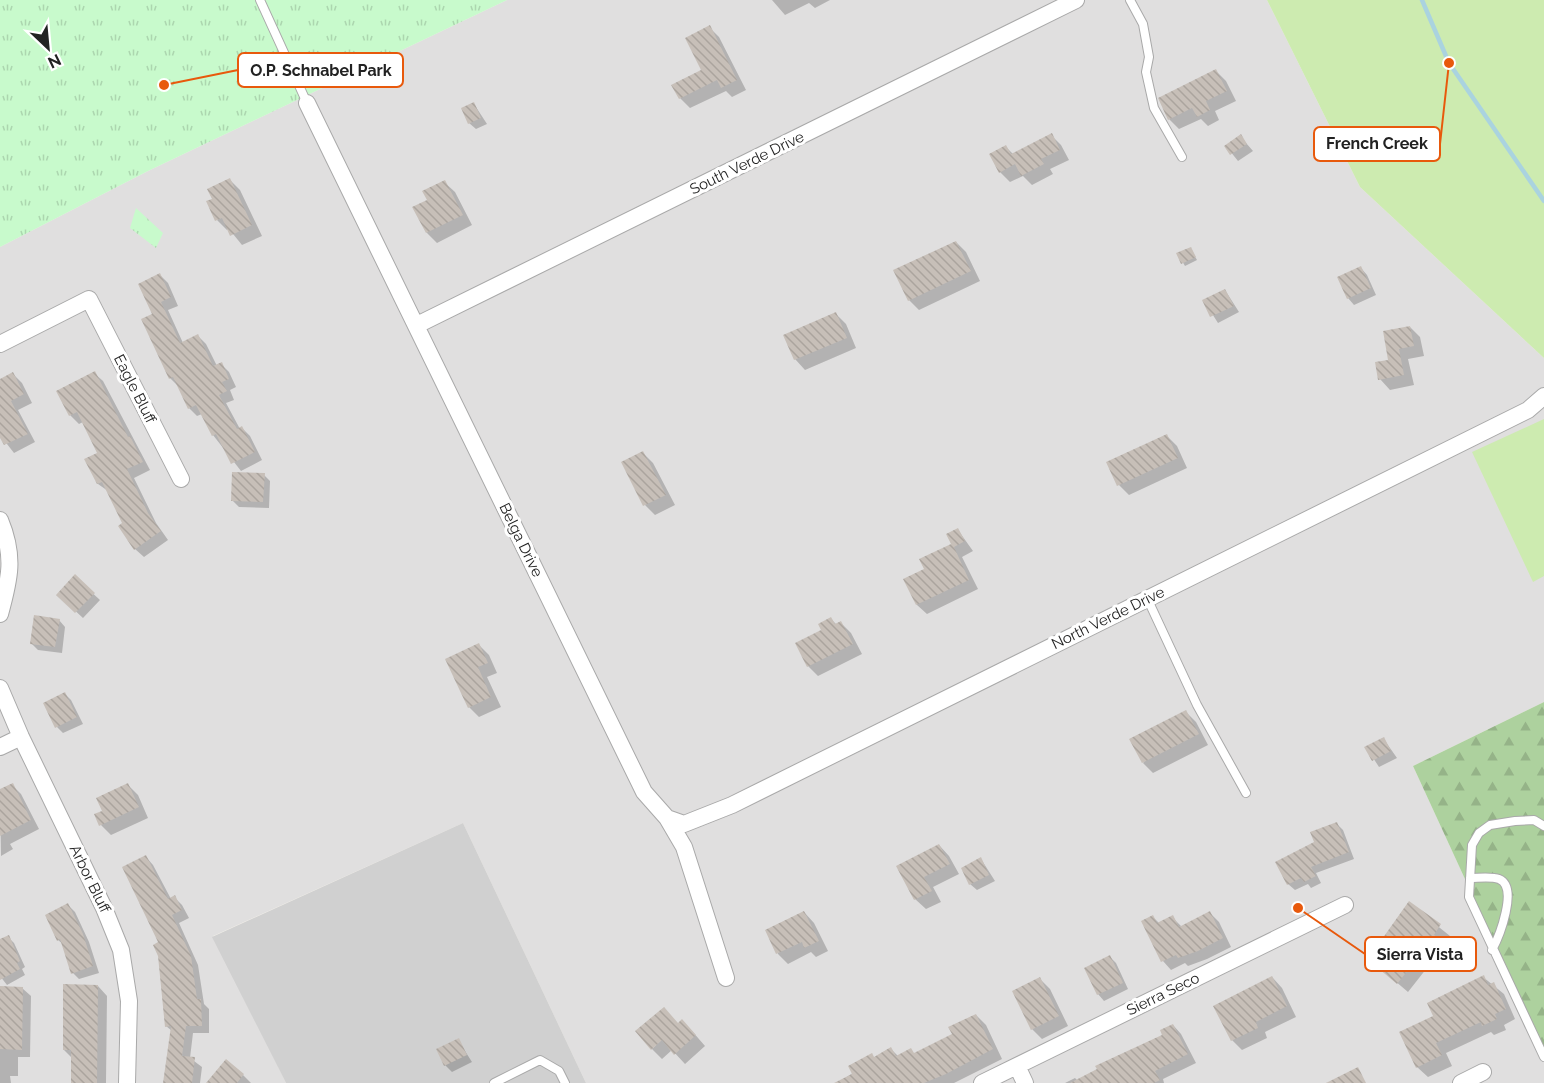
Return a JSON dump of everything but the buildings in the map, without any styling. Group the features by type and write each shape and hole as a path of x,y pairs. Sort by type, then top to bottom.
{"street":[{"name":"South Verde Drive","path":"417,325 1076,0"},
{"name":"Belga Drive","path":"308,103 644,792 667,818 684,847 726,978"},
{"name":"Eagle Bluff","path":"0,344 89,299 181,479"},
{"name":"North Verde Drive","path":"667,818 684,824 732,804 1528,410 1544,396"},
{"path":"0,520 8,538 0,614"},
{"name":"Arbor Bluff","path":"0,688 21,737 104,908 121,950 129,1001 127,1083"},
{"path":"0,747 21,737"},
{"name":"Sierra Seco","path":"982,1083 1345,905"},
{"path":"1017,1066 1025,1083"},
{"path":"1461,1083 1483,1072"}],"lane":[{"path":"260,0 308,103"},
{"path":"1131,0 1143,24 1149,57 1146,72 1154,108 1182,157"},
{"path":"1147,598 1197,705 1246,793"},
{"path":"1544,826 1534,820 1490,825 1479,833 1472,845 1470,878 1471,906 1544,1057"},
{"path":"1470,878 1498,878 1505,884 1508,895 1504,916 1500,934 1492,950"},
{"path":"494,1083 540,1060 559,1071 565,1083"}],"shaded area":[{"path":"507,0 1267,0 1360,187 1544,358 1544,702 1413,766 1544,1051 1544,1083 586,1083 463,823 213,936 286,1083 0,1083 0,247 148,171"},
{"path":"463,823 586,1083 286,1083 212,937"}],"green space":[{"path":"0,0 507,0 148,171 0,247"},
{"path":"1267,0 1544,0 1544,358 1360,187"},
{"path":"136,208 163,233 156,248 130,228"},
{"path":"1544,419 1544,576 1533,582 1472,452"},
{"path":"1544,702 1544,1051 1413,766"}],"waterway":[{"path":"1422,0 1449,63 1544,201"}],"place":[{"name":"French Creek","path":"1449,63"},
{"name":"O.P. Schnabel Park","path":"164,85"},
{"name":"Sierra Vista","path":"1298,908"}]}
